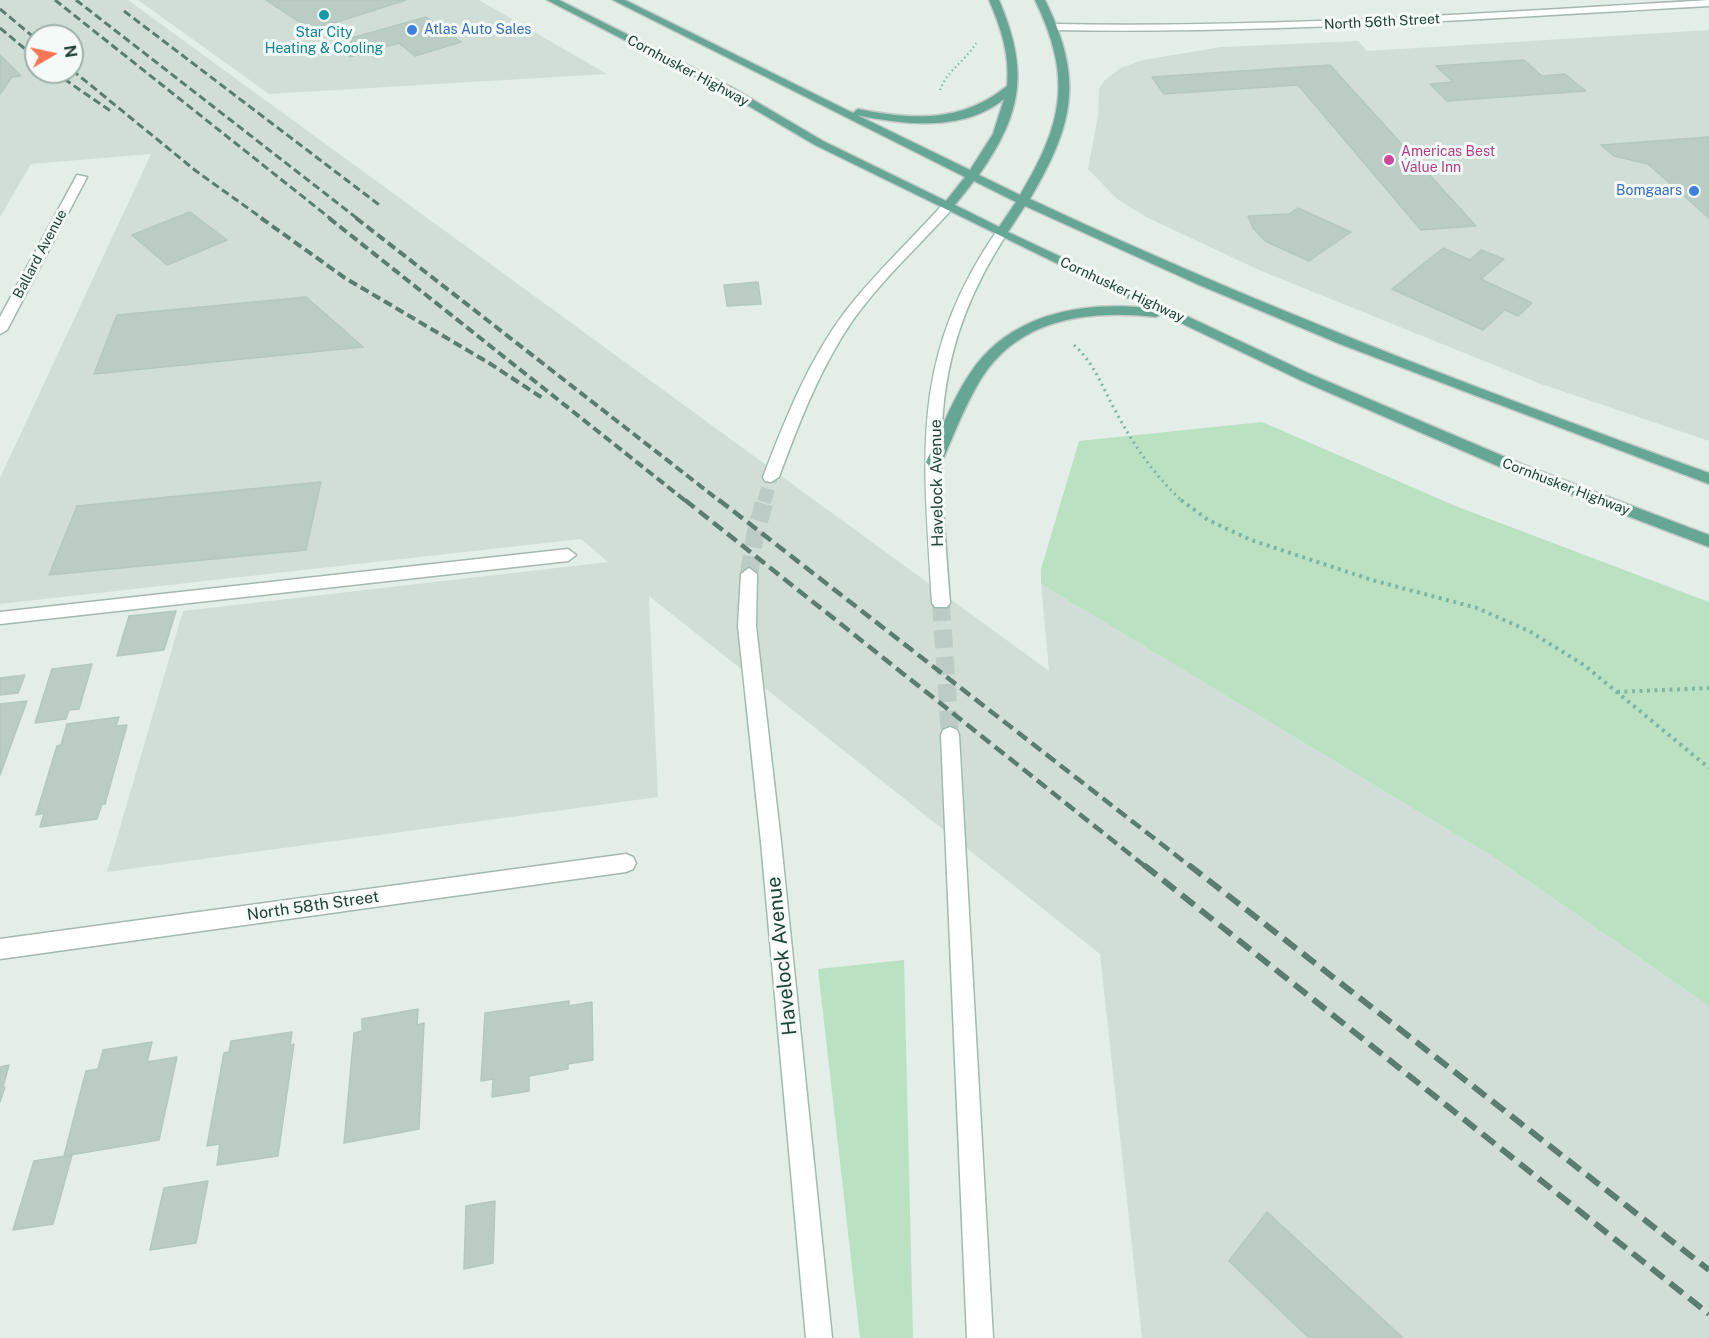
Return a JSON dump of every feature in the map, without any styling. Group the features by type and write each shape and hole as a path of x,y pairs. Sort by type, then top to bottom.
{"main road":[{"name":"Cornhusker Highway","path":"552,0 729,90 819,143 1397,418 1519,469 1709,541"},
{"name":"Cornhusker Highway","path":"618,0 1022,201 1182,273 1382,357 1709,479"},
{"path":"771,477 799,401 830,345 864,296 973,177 1000,134 1014,86 1012,49 994,0"},
{"path":"1002,232 1049,155 1064,113 1066,70 1054,27 1040,0"},
{"name":"North 56th Street","path":"1054,27 1185,28 1327,25 1709,3"},
{"path":"827,105 906,122 944,119 998,102 1014,86"},
{"name":"Ballard Avenue","path":"0,330 81,177"},
{"name":"Havelock Avenue","path":"941,603 932,433 938,385 950,337 965,297 988,251 1002,232"},
{"path":"934,462 960,403 977,375 994,352 1024,329 1058,315 1082,311 1138,310 1181,317"},
{"path":"0,618 568,555"},
{"name":"Havelock Avenue","path":"749,574 747,626 772,854 819,1338"},
{"path":"950,735 981,1338"},
{"name":"North 58th Street","path":"0,949 626,863"}],"path":[{"path":"944,119 936,109 941,83 973,51 977,39"},
{"path":"1074,345 1093,361 1112,407 1140,456 1166,486 1198,514 1249,540 1351,574 1500,616 1536,633 1616,692 1709,768"},
{"path":"1616,692 1709,688"}],"shaded area":[{"path":"0,0 128,0 1049,671 1041,584 1495,858 1709,1006 1709,1338 1142,1338 1100,954 649,596 658,797 107,872 183,611 608,562 581,539 0,604 0,478 151,154 31,164 0,217"},
{"path":"138,0 479,0 607,74 269,94"},
{"path":"1709,30 1709,441 1541,384 1259,270 1146,217 1117,199 1088,169 1098,116 1099,89 1105,80 1121,68 1143,60 1221,47 1358,41 1367,51"}],"green space":[{"path":"1262,422 1458,507 1709,602 1709,1006 1495,858 1041,584 1041,569 1079,441"},
{"path":"904,960 913,1338 860,1338 818,969"}],"building":[{"name":"Star City Heating & Cooling","path":"266,0 406,0 312,30"},
{"name":"Atlas Auto Sales","path":"426,17 461,42 415,56 399,43 350,57 334,43"},
{"path":"0,55 21,76 12,77 0,94"},
{"path":"1524,60 1542,76 1565,74 1586,91 1447,101 1430,84 1453,82 1436,66"},
{"name":"Americas Best Value Inn","path":"1330,65 1476,226 1421,230 1298,85 1164,94 1152,77"},
{"name":"Bomgaars","path":"1709,137 1709,218 1648,164 1614,156 1601,145"},
{"path":"1298,208 1351,232 1309,261 1265,241 1253,228 1248,216 1289,214"},
{"path":"190,212 227,240 167,265 132,235"},
{"path":"1443,248 1470,260 1481,250 1504,259 1481,279 1532,303 1518,316 1505,310 1483,330 1392,289"},
{"path":"758,282 761,304 727,306 724,285"},
{"path":"306,297 363,347 94,374 117,315"},
{"path":"321,482 306,550 49,575 77,506"},
{"path":"176,611 164,650 117,656 129,616"},
{"path":"92,664 79,709 69,710 66,719 35,723 52,669"},
{"path":"25,675 18,693 0,695 0,678"},
{"path":"27,701 0,775 0,704"},
{"path":"119,717 116,726 127,725 105,804 102,804 97,819 40,827 44,813 36,815 57,746 61,745 67,724"},
{"path":"569,1001 569,1006 592,1002 593,1060 568,1064 568,1069 529,1076 529,1091 492,1097 493,1079 481,1081 485,1013"},
{"path":"418,1009 417,1025 424,1023 419,1129 344,1143 354,1033 362,1031 362,1019"},
{"path":"292,1032 290,1046 294,1044 278,1156 217,1165 220,1144 207,1146 224,1053 229,1052 231,1041"},
{"path":"152,1042 147,1062 177,1057 159,1140 64,1156 86,1071 98,1069 103,1050"},
{"path":"9,1065 3,1087 5,1087 0,1102 0,1067"},
{"path":"72,1155 53,1224 13,1230 34,1161"},
{"path":"208,1181 196,1243 150,1250 164,1188"},
{"path":"495,1201 493,1263 464,1269 466,1206"},
{"path":"1267,1212 1403,1338 1309,1338 1229,1261"}],"tunnel":[{"path":"764,502 771,477"},
{"path":"749,574 755,535 765,500"},
{"path":"941,603 950,735"}],"railway":[{"path":"55,0 331,219"},
{"path":"76,0 358,219"},
{"path":"0,9 24,29"},
{"path":"124,11 382,207"},
{"path":"0,28 24,48"},
{"path":"84,80 196,171 263,219"},
{"path":"71,84 112,112"},
{"path":"261,218 345,278 489,363 544,399"},
{"path":"329,218 687,502"},
{"path":"356,218 721,502"},
{"path":"685,500 1146,867"},
{"path":"719,500 1191,867"},
{"path":"1144,865 1709,1314"},
{"path":"1189,865 1709,1270"}],"place":[{"name":"Star City Heating & Cooling","path":"324,15"},
{"name":"Atlas Auto Sales","path":"412,30"},
{"name":"Americas Best Value Inn","path":"1389,160"},
{"name":"Bomgaars","path":"1694,191"}]}
